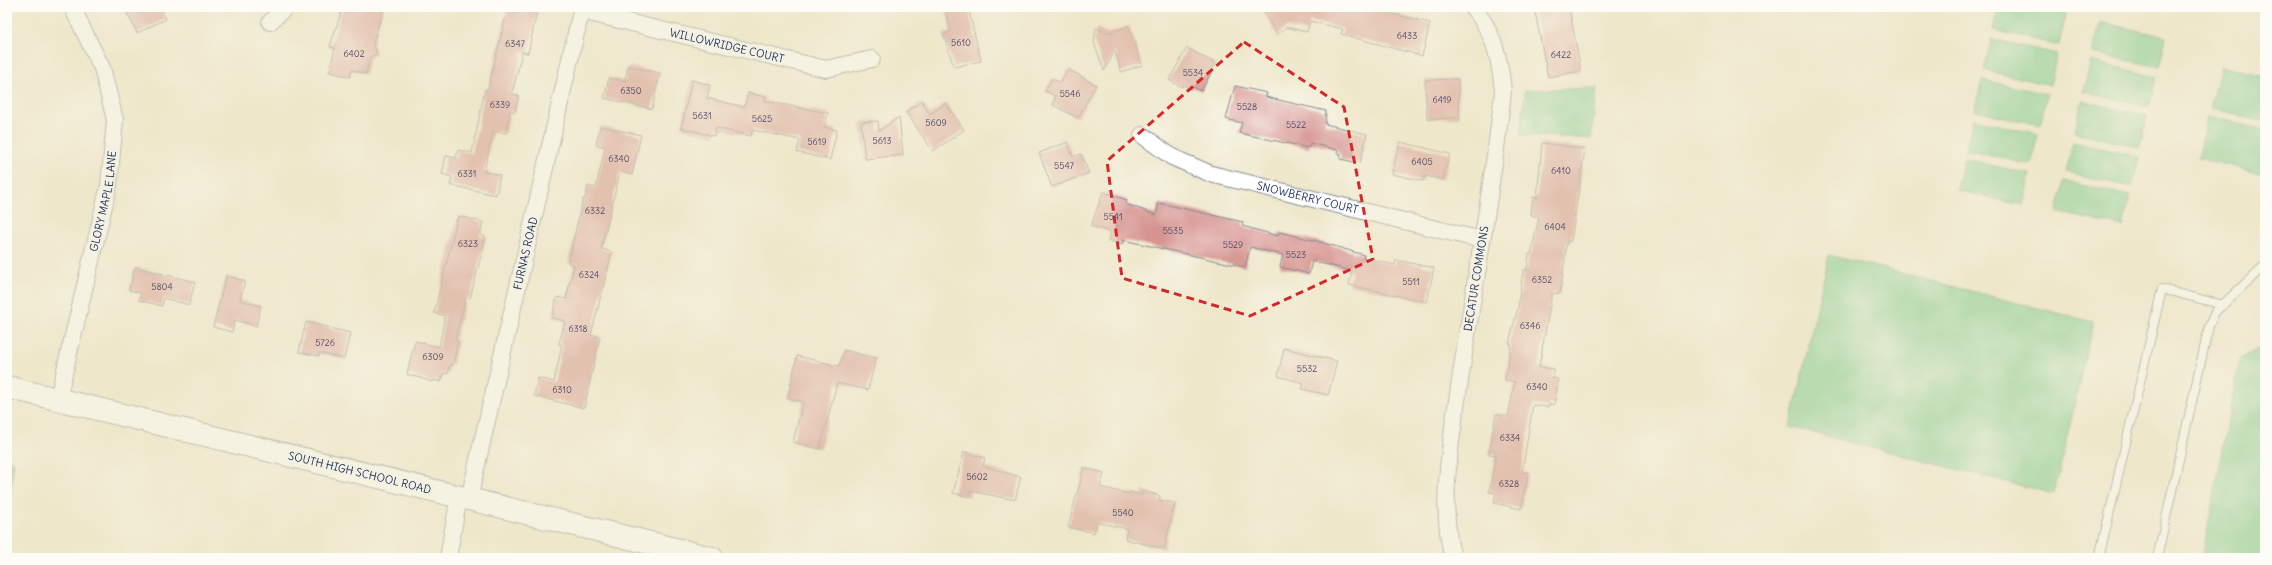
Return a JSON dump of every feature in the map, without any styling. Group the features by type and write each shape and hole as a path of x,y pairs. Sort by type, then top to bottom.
{"main road":[{"name":"SOUTH HIGH SCHOOL ROAD","path":"7,387 712,558"}],"street":[{"name":"GLORY MAPLE LANE","path":"58,399 109,185 115,120 102,68 72,7"},
{"path":"270,22 286,7"},
{"name":"DECATUR COMMONS","path":"1453,558 1448,536 1448,489 1454,427 1503,91 1500,65 1494,41 1486,26 1472,7"},
{"name":"WILLOWRIDGE COURT","path":"582,9 826,69 872,59"},
{"name":"FURNAS ROAD","path":"448,558 464,498 582,9"},
{"name":"SNOWBERRY COURT","path":"1142,135 1172,157 1211,174 1482,240"}],"lane":[{"path":"2157,558 2209,326 2215,312 2265,265"},
{"path":"2099,558 2162,289 2223,305"}],"highlighted area":[{"path":"1244,42 1344,107 1373,259 1250,316 1122,278 1107,161"}],"green space":[{"path":"1998,7 2036,7 2066,14 2059,45 1993,30"},
{"path":"2100,22 2166,37 2159,67 2093,53"},
{"path":"1991,39 2057,54 2050,85 1984,70"},
{"path":"2091,61 2156,77 2149,107 2084,92"},
{"path":"2220,66 2265,77 2265,121 2210,108"},
{"path":"1982,80 2047,94 2040,125 1975,110"},
{"path":"1597,88 1591,139 1521,135 1525,90"},
{"path":"2082,101 2147,116 2140,147 2075,132"},
{"path":"2208,116 2265,130 2265,174 2198,158"},
{"path":"1973,119 2038,134 2031,165 1966,150"},
{"path":"2073,142 2139,157 2132,187 2066,172"},
{"path":"1964,159 2030,174 2023,205 1957,190"},
{"path":"2064,181 2130,196 2123,227 2057,212"},
{"path":"1829,255 2093,322 2054,494 1790,427"},
{"path":"2265,345 2265,558 2202,558 2240,359"},
{"path":"7,460 14,462 7,522"}],"building":[{"path":"124,7 160,7 166,19 137,33"},
{"path":"343,7 384,7 373,43 377,54 370,57 366,74 352,70 350,77 329,72 335,48 330,47"},
{"path":"508,7 538,7 528,53 522,52 512,94 519,96 515,112 510,111 506,133 493,131 484,172 500,175 496,195 450,185 452,177 442,174 446,156 456,158 458,150 472,153 485,89 488,89"},
{"path":"945,7 968,7 981,61 954,67 943,34 951,32"},
{"path":"1261,7 1365,7 1430,23 1422,56 1341,34 1343,29 1310,21 1307,32 1286,27 1277,35"},
{"path":"1534,7 1569,7 1581,71 1548,77"},
{"path":"1129,26 1142,65 1121,72 1115,51 1104,71 1094,42 1096,28 1108,33"},
{"path":"1187,48 1216,64 1201,91 1193,87 1191,89 1183,85 1182,87 1169,80"},
{"path":"628,66 660,73 652,109 604,98 609,78 625,81"},
{"path":"1068,69 1096,85 1078,118 1053,105 1055,96 1045,91 1052,78 1060,83"},
{"path":"1458,79 1459,118 1427,119 1425,80"},
{"path":"692,80 710,85 707,98 744,107 748,93 766,97 765,101 828,113 824,127 837,130 830,160 797,152 800,140 753,130 751,136 716,128 714,136 681,128"},
{"path":"1235,86 1267,93 1266,97 1326,111 1325,124 1367,134 1360,163 1340,159 1341,154 1337,153 1338,150 1310,143 1309,148 1239,133 1242,123 1226,119"},
{"path":"922,101 930,114 946,103 964,130 933,151 906,112"},
{"path":"899,117 903,155 865,159 861,122 878,121 879,131"},
{"path":"600,126 641,135 632,175 620,172 601,249 612,252 591,335 600,337 584,408 534,396 538,378 554,382 562,345 559,344 565,321 552,318 557,297 566,299 574,265 568,263 583,199 585,199 588,186 596,188 605,147 596,145"},
{"path":"1068,142 1073,157 1081,154 1089,173 1052,187 1039,153"},
{"path":"1400,142 1450,154 1443,180 1425,176 1423,181 1392,174"},
{"path":"1542,143 1585,149 1571,241 1567,241 1560,294 1552,293 1539,367 1554,369 1552,378 1558,379 1554,405 1549,404 1548,407 1533,405 1522,472 1528,473 1521,509 1494,503 1496,493 1489,492 1496,455 1489,454 1496,414 1508,416 1515,382 1505,380 1511,344 1509,343 1518,307 1523,270 1527,270 1529,254 1531,255 1539,217 1531,215 1533,197 1537,198"},
{"path":"1103,192 1127,200 1126,204 1156,215 1159,203 1243,222 1242,226 1278,236 1279,232 1317,241 1364,255 1363,258 1395,265 1396,260 1434,268 1427,302 1349,285 1352,271 1312,261 1309,274 1280,267 1283,255 1250,247 1245,267 1123,240 1122,245 1108,240 1111,232 1091,226"},
{"path":"458,216 483,222 480,235 486,237 470,298 466,297 455,340 458,341 453,365 450,365 448,374 444,373 441,382 433,380 433,382 407,374 415,341 439,347 445,316 434,313"},
{"path":"135,267 195,282 189,305 164,298 162,306 139,300 141,293 129,290"},
{"path":"226,276 245,281 240,300 261,306 256,326 235,320 232,332 213,327"},
{"path":"306,322 350,333 344,359 319,353 319,356 299,352"},
{"path":"1284,348 1337,361 1328,395 1302,389 1304,383 1278,376"},
{"path":"844,350 876,358 868,390 837,383 820,449 793,442 803,402 788,398 797,356 839,366"},
{"path":"964,452 985,458 983,466 1021,477 1015,500 970,491 969,497 953,493"},
{"path":"1084,468 1104,473 1100,487 1129,494 1130,492 1142,495 1143,491 1160,496 1159,500 1175,503 1164,549 1125,539 1127,529 1097,522 1094,533 1068,527"}]}
